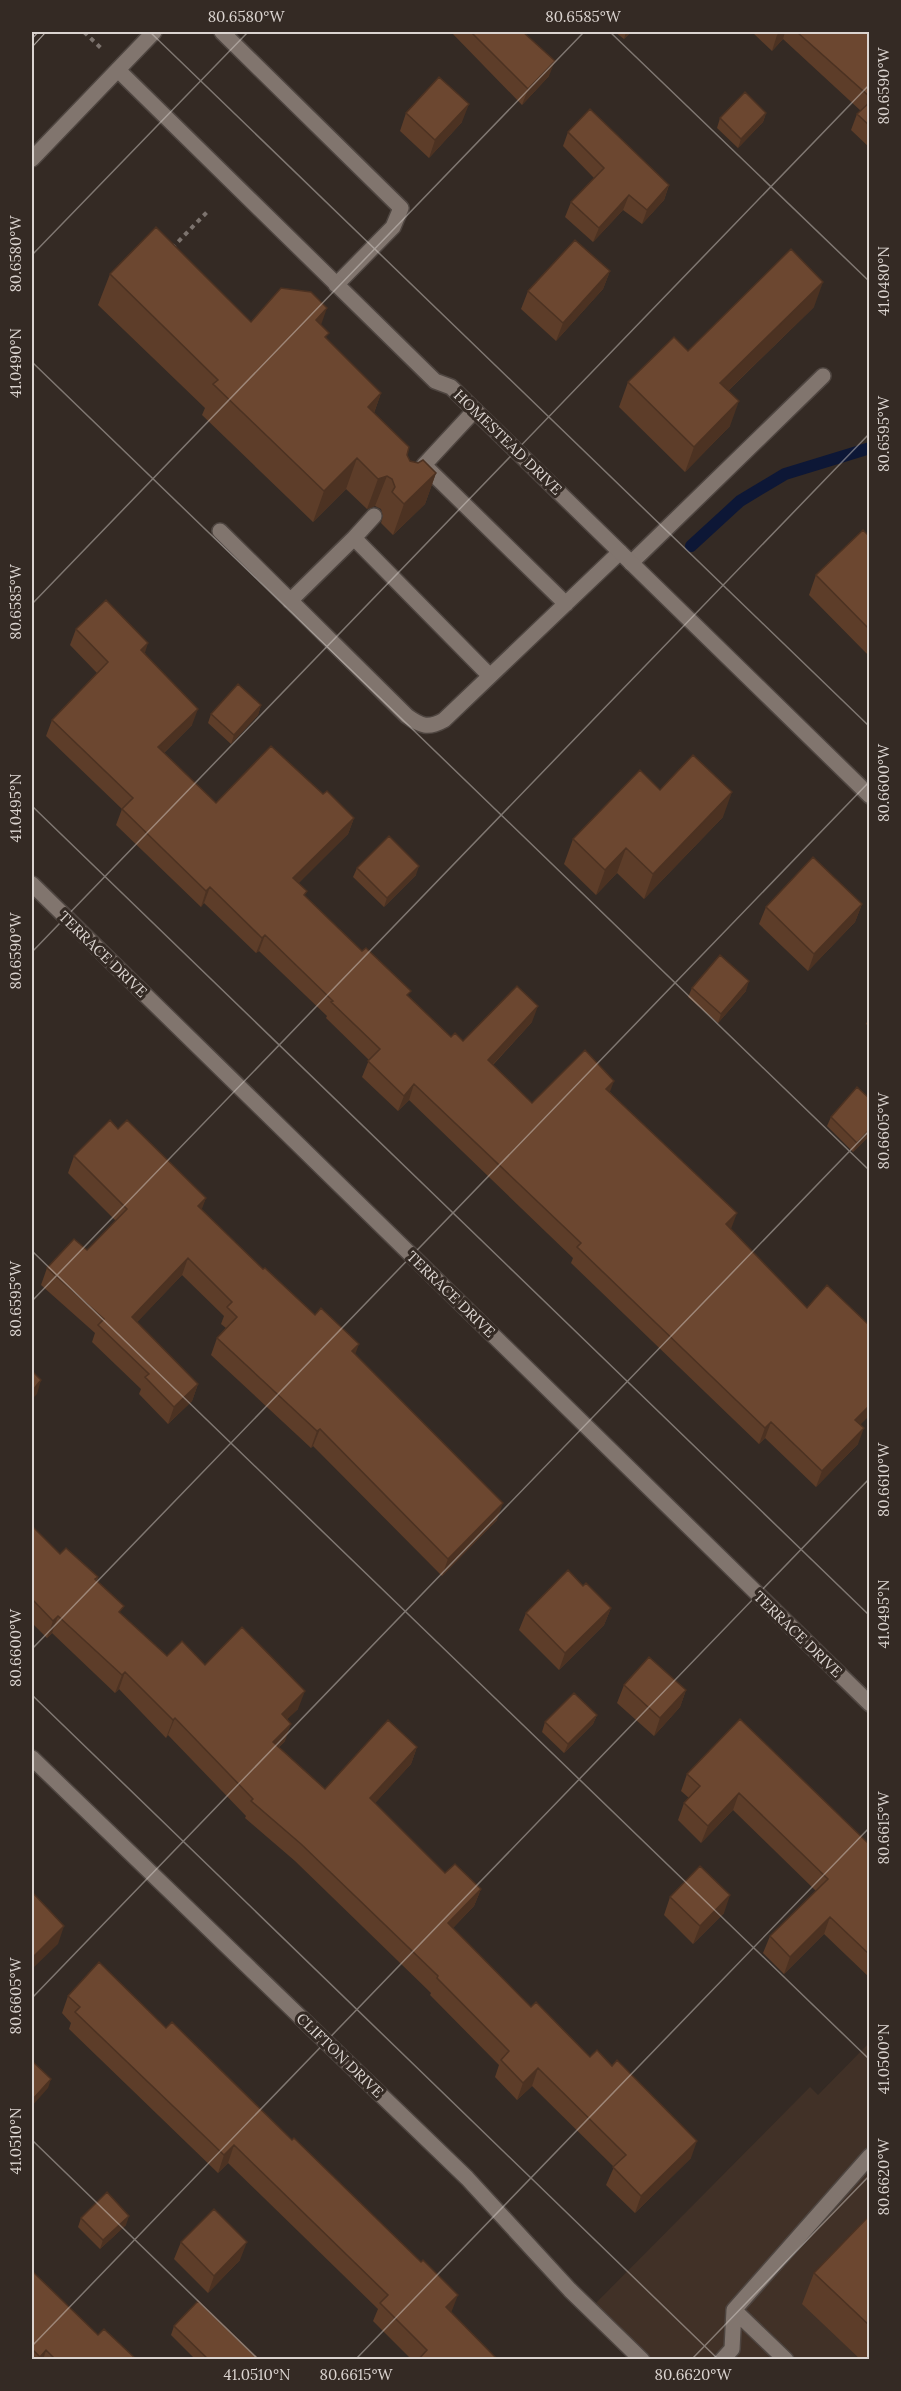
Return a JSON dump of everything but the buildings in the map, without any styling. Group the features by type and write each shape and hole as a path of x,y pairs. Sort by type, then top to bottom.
{"street":[{"path":"32,159 154,32"},
{"path":"222,32 401,208 393,227 336,285"},
{"name":"HOMESTEAD DRIVE","path":"118,70 435,381 452,387 870,796"},
{"path":"220,531 407,716 420,726 433,727 444,720 566,604 626,557 823,376"},
{"path":"411,478 475,410"},
{"path":"424,465 566,604"},
{"path":"290,601 374,516"},
{"path":"354,538 490,676"},
{"name":"TERRACE DRIVE","path":"32,884 870,1704"},
{"name":"CLIFTON DRIVE","path":"32,1758 467,2178 570,2290 642,2360"},
{"path":"722,2360 732,2349 734,2310 870,2156"},
{"path":"734,2310 786,2360"}],"path":[{"path":"171,249 209,210"}],"shaded area":[{"path":"869,2043 869,2359 642,2359 590,2309 810,2087 818,2095"}],"waterway":[{"path":"691,546 740,501 785,474 870,448"}],"railway":[{"path":"32,43 42,32"}]}
